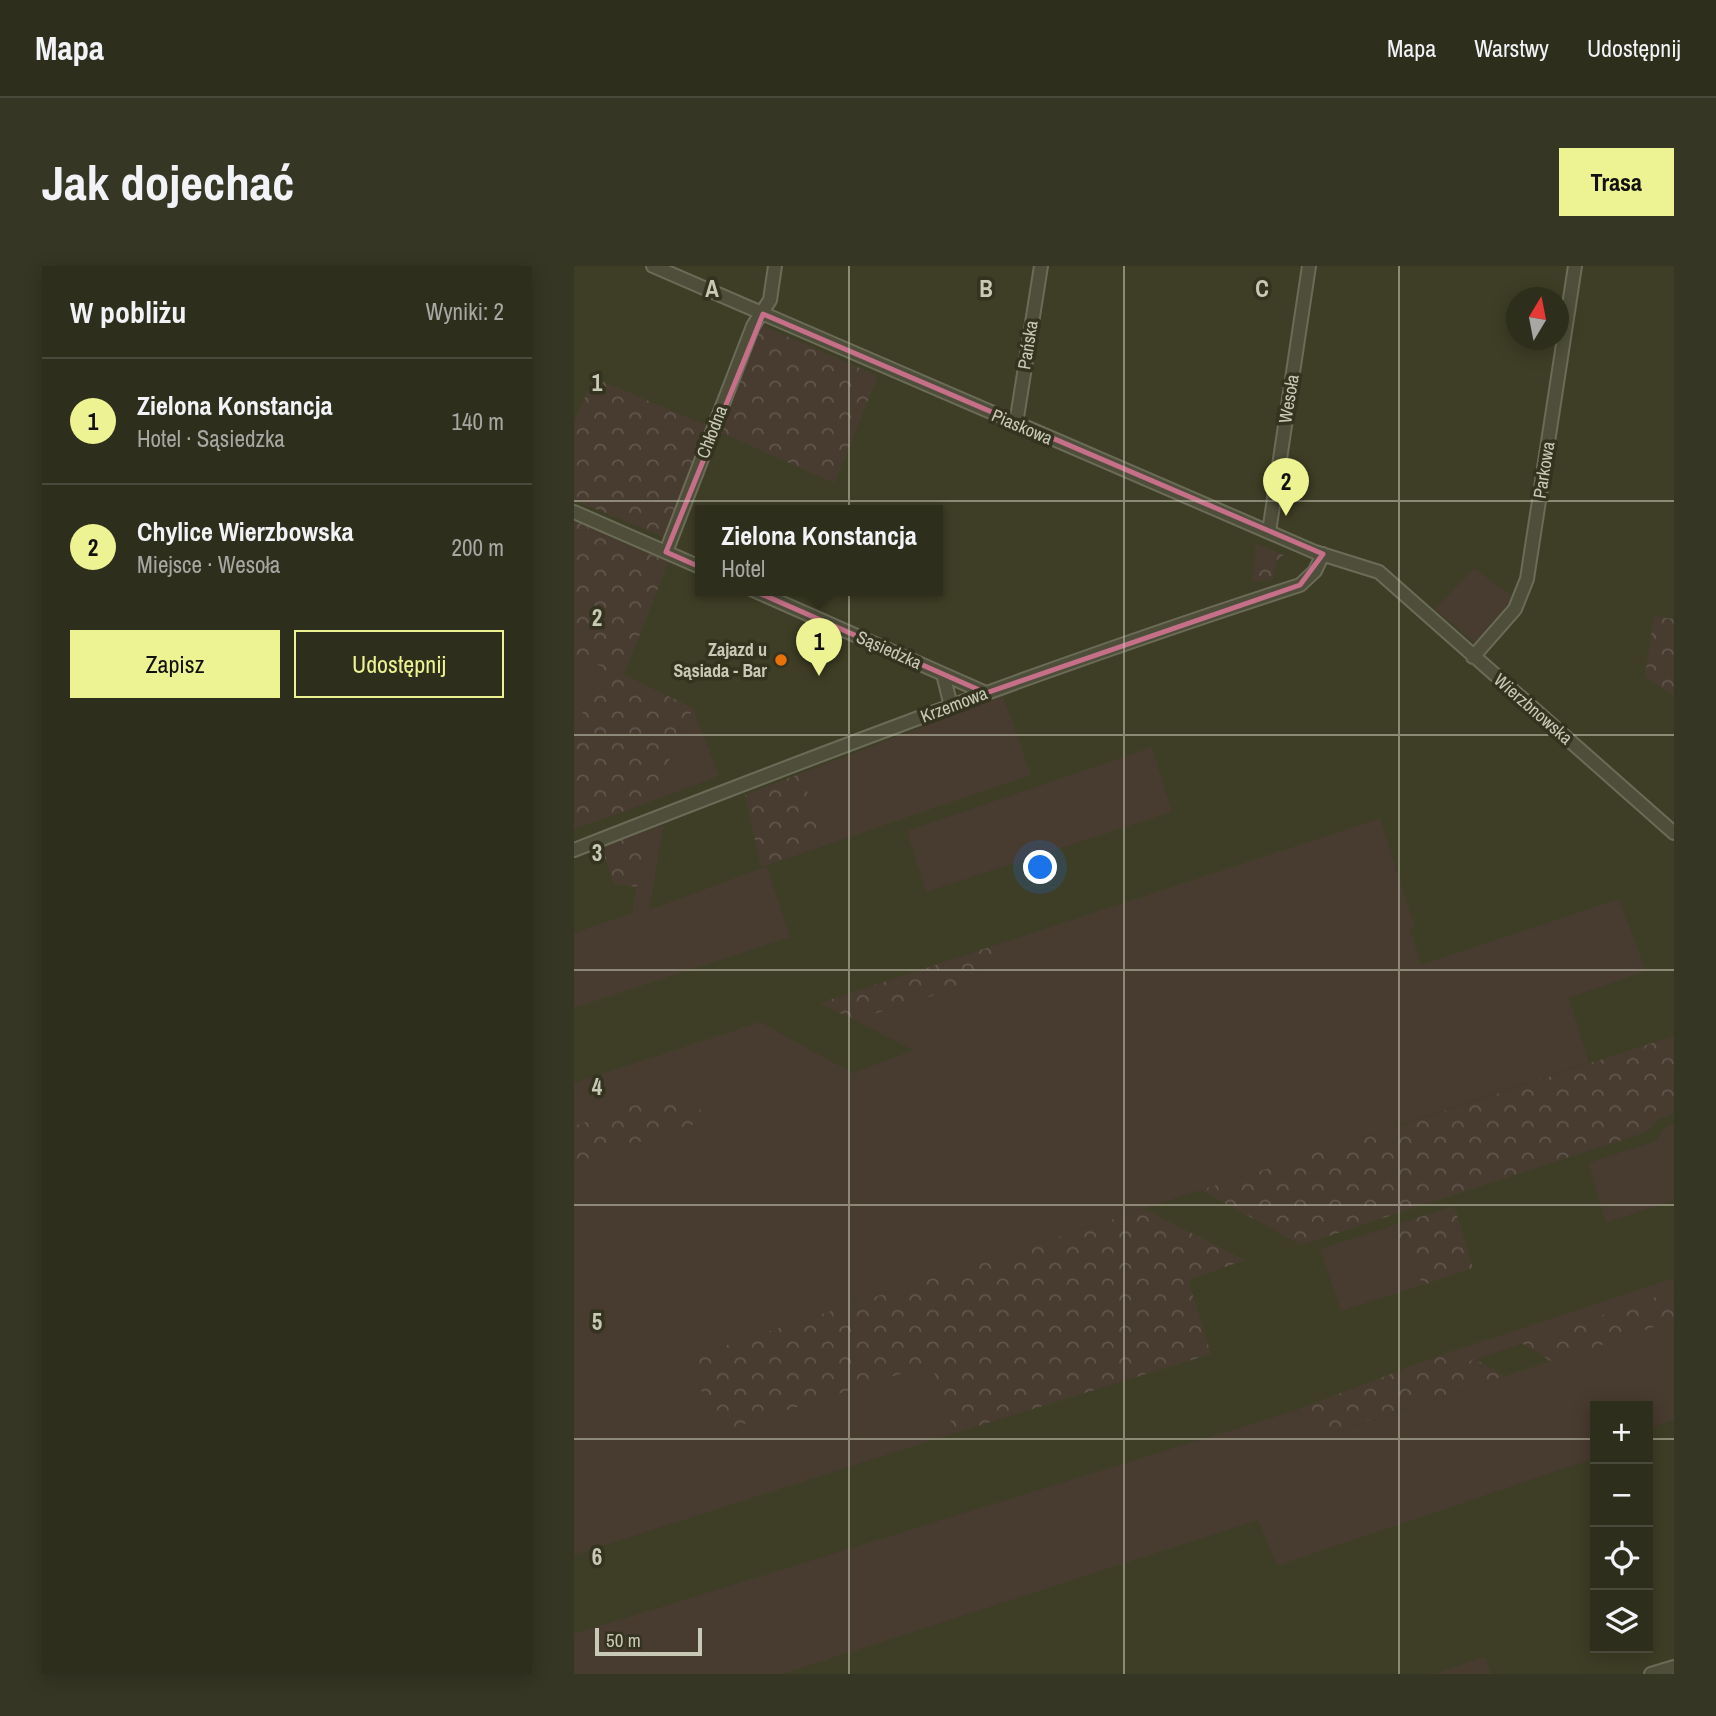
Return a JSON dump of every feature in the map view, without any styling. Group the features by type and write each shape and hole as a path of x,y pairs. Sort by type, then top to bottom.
{"street":[{"name":"Piaskowa","path":"653,266 1269,532 1323,554 1379,572 1393,583"},
{"name":"Chłodna","path":"666,552 753,326 769,300 775,266"},
{"name":"Pańska","path":"1016,424 1041,266"},
{"name":"Wesoła","path":"1269,532 1309,266"},
{"name":"Parkowa","path":"1473,657 1515,609 1527,579 1575,266"},
{"path":"574,512 695,565"},
{"name":"Krzemowa","path":"574,850 986,692 1151,633 1300,585 1315,571 1323,554"},
{"name":"Wierzbnowska","path":"1393,583 1473,657 1674,833"},
{"name":"Sąsiedzka","path":"767,596 986,692"},
{"path":"943,674 951,706"},
{"path":"1651,1674 1674,1667"}],"highlighted area":[{"path":"763,314 1323,554 1300,585 986,693 666,552"}],"green space":[{"path":"750,320 878,376 834,483 722,433 675,546 659,535 574,500 574,422 594,378 706,425"},
{"path":"574,521 668,562 624,675 693,708 650,802 574,829 574,732 602,667 574,655"},
{"path":"1254,543 1284,555 1277,560 1273,579 1252,582 1256,549"},
{"path":"1474,568 1514,597 1475,643 1435,609"},
{"path":"1654,616 1674,619 1674,696 1645,677"},
{"path":"574,655 602,667 574,732"},
{"path":"1003,696 1031,775 823,846 802,773"},
{"path":"693,708 719,776 650,802"},
{"path":"1152,747 1172,812 926,892 907,831"},
{"path":"802,773 823,846 761,867 745,795"},
{"path":"1380,818 1415,927 1410,929 1421,965 1619,899 1646,971 1569,998 1589,1063 690,1357 716,1432 931,1364 955,1433 574,1555 574,1163 707,1120 643,1102 574,1126 574,1083 760,1022 853,1073 913,1050 854,1020 961,987 989,964 999,944"},
{"path":"664,825 649,910 767,866 790,937 574,1008 574,933 632,913 647,831"},
{"path":"647,831 637,887 614,884 601,847"},
{"path":"999,944 989,964 961,987 854,1020 820,1003"},
{"path":"1674,1036 1674,1113 1659,1119 1646,1132 1301,1245 1201,1190"},
{"path":"676,1097 694,1104 707,1120 574,1163 574,1126 643,1102"},
{"path":"1674,1124 1674,1200 1606,1223 1588,1163 1656,1141 1664,1128"},
{"path":"1454,1206 1473,1268 1423,1285 1392,1226"},
{"path":"1144,1209 1245,1260 1188,1280 1211,1354 955,1433 931,1364 716,1433 690,1357"},
{"path":"1392,1226 1423,1285 1341,1311 1320,1249"},
{"path":"1674,1278 1674,1291 1449,1369 1443,1354"},
{"path":"1674,1291 1674,1320 1552,1362 1520,1342"},
{"path":"1674,1320 1674,1420 1653,1427 1653,1401 1590,1401 1590,1460 1277,1566 1258,1520 783,1674 574,1674 574,1634 1293,1411 1333,1433"},
{"path":"1443,1354 1449,1369 1475,1359 1504,1376 1332,1433 1294,1411"},
{"path":"1485,1657 1491,1674 1434,1674"}],"place":[{"name":"Chylice Wierzbowska","path":"1286,516"},
{"name":"Zajazd u Sąsiada - Bar","path":"781,660"},
{"name":"Zielona Konstancja","path":"819,676"}]}
